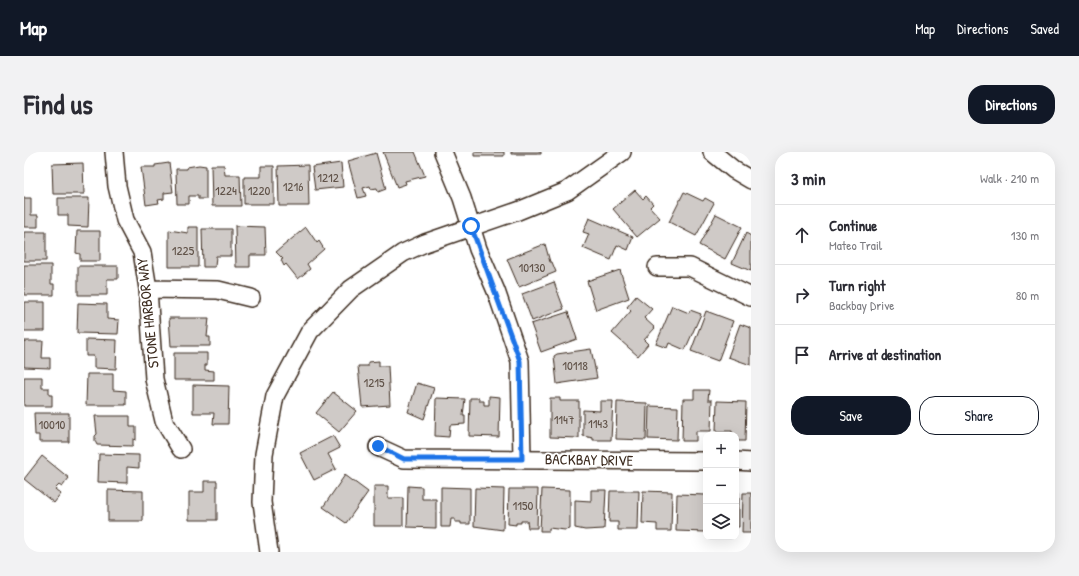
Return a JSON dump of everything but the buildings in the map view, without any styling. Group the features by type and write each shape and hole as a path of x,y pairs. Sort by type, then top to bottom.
{"street":[{"name":"STONE HARBOR WAY","path":"114,152 117,186 125,220 142,252 148,289 154,379 164,421 181,449"},
{"path":"443,152 462,198 520,361 522,459"},
{"path":"269,552 262,502 266,446 275,396 310,331 351,290 375,271 403,253 425,242 518,211 567,190 622,152"},
{"path":"712,152 734,170 751,180"},
{"path":"657,267 690,267 751,297"},
{"path":"148,289 218,290 251,298"},
{"name":"BACKBAY DRIVE","path":"378,446 404,459 703,461"},
{"path":"739,462 751,462"}],"route":[{"path":"378,446 404,459 522,459 520,361 496,291 478,249 471,226"}]}
